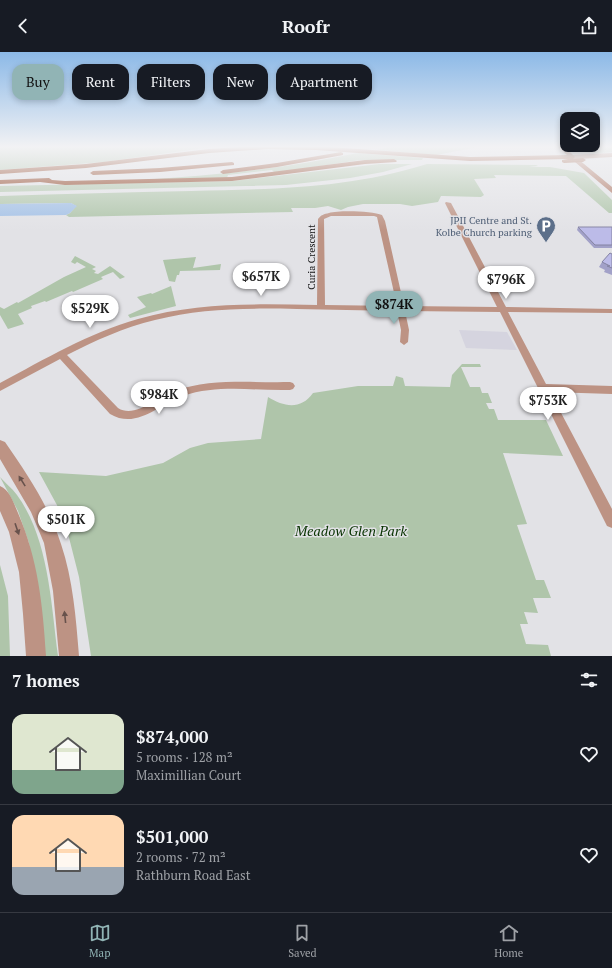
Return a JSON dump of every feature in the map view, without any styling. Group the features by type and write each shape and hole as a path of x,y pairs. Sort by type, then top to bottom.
{"highway":[{"path":"0,176 40,174"},
{"path":"0,182 186,174"},
{"path":"42,181 81,183 232,179 271,174"}],"main road":[{"path":"594,174 612,191"},
{"path":"599,174 612,184"}],"street":[{"path":"448,203 612,522"},
{"name":"Curia Crescent","path":"321,307 321,219 330,214 365,213 380,216 401,308"},
{"path":"0,387 61,354 100,336 141,321 174,313 203,309 246,306 612,311"},
{"path":"401,308 405,330 404,342"},
{"path":"61,354 117,414 127,416 139,414 168,398 201,386 290,386"},
{"path":"544,388 612,390"},
{"path":"0,446 34,500 47,528 55,555 64,608 69,656"},
{"path":"0,494 12,513 25,552 34,622 36,656"}],"shaded area":[{"path":"459,330 507,332 517,350 466,348"}],"green space":[{"path":"235,174 228,175 227,178 140,180"},
{"path":"292,174 371,174 286,185 0,192 0,186 233,181"},
{"path":"386,174 585,174 612,200 612,213 609,213 566,176 494,175 496,178 474,179 484,195 481,197 441,196 438,202 412,206 400,204 363,204 341,210 328,206 315,208 291,208 293,212 69,217 66,215 76,206 71,203 0,204 0,196 281,188 339,183"},
{"path":"75,256 96,267 92,269 96,271 94,273 98,274 110,266 125,277 120,279 113,272 101,277 103,279 73,292 72,291 46,302 45,301 31,306 32,308 18,314 24,324 8,329 0,315 0,307 4,309 17,302 18,303 64,277 86,267 77,262 75,264 71,262"},
{"path":"196,257 193,268 221,264 220,270 180,271 175,282 169,281 163,260"},
{"path":"171,286 176,306 130,318 128,315 146,307 137,297 152,294"},
{"name":"Meadow Glen Park","path":"462,364 480,364 481,367 461,367 470,387 480,387 482,393 488,393 492,403 486,403 489,409 494,409 498,420 546,420 563,456 503,453 527,524 517,525 536,580 544,580 551,598 533,598 538,613 524,612 528,624 520,624 526,644 548,645 551,656 91,656 79,577 64,518 39,472 106,476 163,463 190,448 208,443 261,439 268,397 286,405 292,405 303,402 313,393 358,386 393,386 396,376 403,378 405,386 450,387 452,375"},
{"path":"0,477 17,495 28,512 36,531 47,572 58,656 42,656 29,543 18,511"},
{"path":"0,565 8,596 10,656 0,656"}],"water":[{"path":"71,203 77,206 66,215 0,216 0,204"}],"building":[{"path":"578,227 612,227 612,245 595,245"},
{"path":"610,253 612,254 612,268 602,262"}],"place":[{"name":"JPII Centre and St. Kolbe Church parking","path":"546,243"}]}
